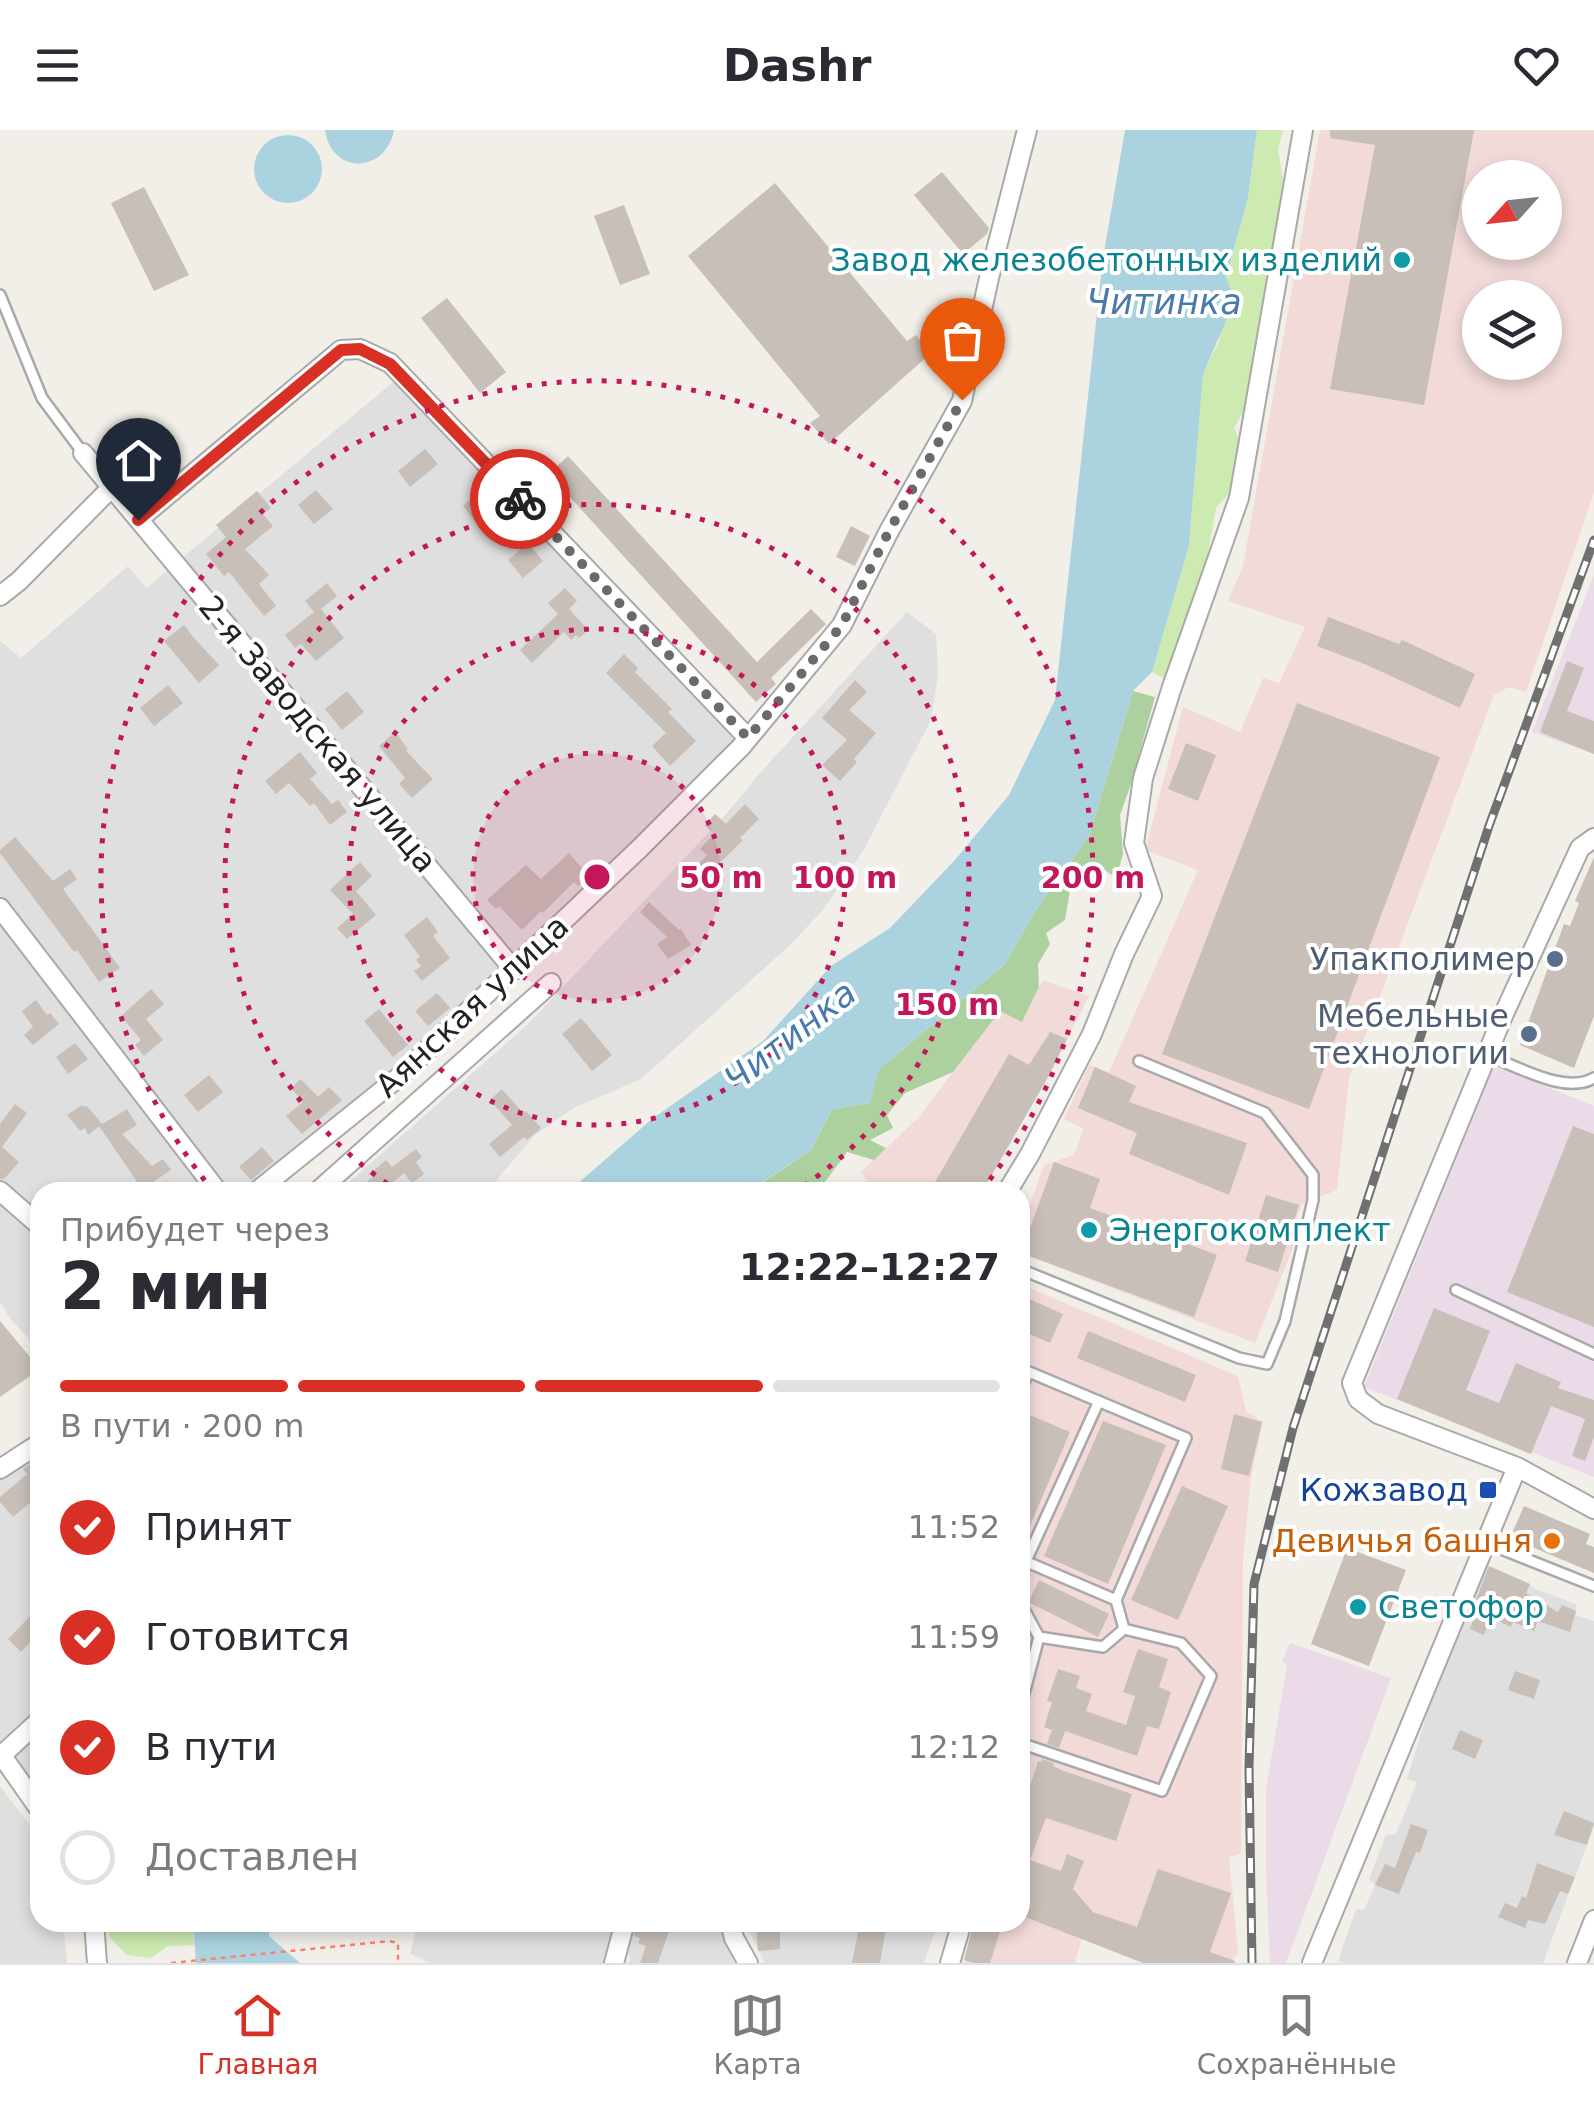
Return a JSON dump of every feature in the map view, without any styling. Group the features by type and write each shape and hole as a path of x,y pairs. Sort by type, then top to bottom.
{"street":[{"name":"Аянская улица","path":"268,1182 399,1077 514,970 748,738 842,625 962,400 1026,130"},
{"path":"1013,1182 1092,1034 1152,896 1134,843 1144,778 1239,498 1303,130"},
{"path":"138,520 341,350 360,349 390,364 748,738"},
{"name":"2-я Заводская улица","path":"82,453 514,970"},
{"path":"0,596 112,487"},
{"path":"1594,838 1580,848 1487,1055 1352,1383 1358,1400 1378,1414 1517,1466 1594,1509"},
{"path":"0,908 210,1182"},
{"path":"328,1182 552,983"},
{"path":"0,1191 30,1217"},
{"path":"0,1469 30,1450"},
{"path":"1312,1963 1517,1466"},
{"path":"30,1730 2,1757 30,1796"},
{"path":"1577,1963 1594,1920"},
{"path":"95,1932 97,1963"},
{"path":"614,1963 622,1932"},
{"path":"732,1932 748,1963"},
{"path":"950,1963 959,1932"}],"lane":[{"path":"0,295 42,398 82,453"},
{"path":"1487,1055 1566,1086 1584,1084 1594,1078"},
{"path":"1030,1272 1239,1358 1267,1364 1285,1321 1312,1200 1313,1175 1266,1113 1139,1061"},
{"path":"1456,1290 1594,1354"},
{"path":"1030,1373 1186,1438 1116,1600 1124,1629"},
{"path":"1030,1545 1098,1401"},
{"path":"1486,1543 1594,1586"},
{"path":"1030,1563 1116,1600"},
{"path":"1030,1620 1039,1636 1030,1671"},
{"path":"1039,1636 1102,1647 1124,1629"},
{"path":"1030,1746 1162,1791 1211,1676 1181,1643 1124,1629"}],"path":[{"path":"171,1963 390,1941 398,1943 398,1963"}],"shaded area":[{"path":"1320,130 1594,130 1594,493 1526,692 1509,687 1494,695 1349,1079 1337,1190 1302,1204 1296,1220 1295,1243 1255,1343 1030,1256 1030,1204 1044,1165 1074,1155 1084,1129 1064,1119 1089,1065 1109,1072 1198,870 1145,850 1183,707 1240,732 1263,678 1279,683 1305,627 1228,601 1243,566"},
{"path":"404,373 741,747 514,970 268,1182 30,1182 30,1340 0,1302 0,641 21,658 128,566 146,588"},
{"path":"1594,575 1594,754 1532,732"},
{"path":"907,612 936,634 938,675 931,720 863,851 823,910 789,946 641,1079 574,1108 535,1135 495,1182 349,1182 528,1024"},
{"path":"1043,980 1089,996 988,1182 868,1182 861,1172 918,1118 1000,1010 1022,1022"},
{"path":"1494,1066 1594,1106 1594,1477 1364,1387"},
{"path":"1030,1288 1238,1376 1246,1411 1263,1422 1251,1477 1243,1561 1241,1854 1229,1857 1238,1952 1231,1963 1093,1912 1075,1963 964,1963 974,1932 1030,1932"},
{"path":"30,1450 30,1796 0,1753 0,1469"},
{"path":"1488,1566 1576,1604 1576,1615 1594,1621 1594,1826 1543,1963 1338,1961 1356,1909 1364,1910 1375,1885 1369,1879 1386,1835 1396,1834 1417,1782 1407,1779 1442,1665 1482,1567"},
{"path":"1290,1643 1391,1678 1286,1963 1270,1963 1266,1789 1287,1665 1282,1661"},
{"path":"0,1786 30,1826 30,1932 64,1932 67,1963 0,1963"},
{"path":"416,1932 612,1932 603,1963 431,1963 410,1954"},
{"path":"629,1932 725,1932 734,1963 629,1963 624,1949"},
{"path":"750,1932 935,1932 924,1963 765,1963"}],"green space":[{"path":"1257,130 1283,130 1278,149 1284,185 1245,409 1234,428 1240,441 1232,490 1216,508 1207,559 1166,679 1152,672 1189,546 1203,373 1219,341 1226,279 1248,198"},
{"path":"1133,691 1155,697 1120,815 1123,854 1116,878 1098,865 1072,878 1065,920 1046,933 1050,944 1038,964 1039,987 1022,1022 1000,1011 953,1072 905,1093 887,1115 893,1128 870,1140 886,1148 874,1160 847,1152 825,1182 763,1182 811,1150 832,1109 869,1103 878,1070 1005,964 1035,911 1089,836"},
{"path":"108,1932 193,1932 194,1945 168,1946 151,1958 126,1955"}],"water":[{"path":"325,130 394,130 381,155 359,163 337,155"},
{"name":"Читинка","path":"1125,130 1257,130 1248,198 1226,278 1235,300 1203,374 1189,546 1152,672 1133,691 1089,836 1035,911 1005,964 878,1070 870,1103 832,1109 811,1150 762,1182 580,1182 652,1119 763,1041 831,966 890,928 955,860 1009,795 1055,700 1103,258"},
{"path":"288,135 312,145 322,169 312,193 288,203 264,193 254,169 264,145"},
{"path":"194,1932 269,1932 300,1963 196,1963"}],"building":[{"name":"Завод железобетонных изделий","path":"1330,130 1474,130 1469,160 1462,160 1462,196 1424,405 1330,389 1375,145 1330,138"},
{"path":"942,172 989,228 963,254 914,195"},
{"path":"775,183 907,341 916,335 931,353 829,444 810,423 820,416 688,256"},
{"path":"144,187 189,275 154,291 111,203"},
{"path":"624,205 650,274 620,285 594,216"},
{"path":"447,298 506,372 480,393 421,318"},
{"path":"425,449 438,464 410,487 398,471"},
{"path":"568,456 757,662 811,609 826,624 771,678 776,684 756,702 549,474"},
{"path":"316,490 333,509 314,524 298,505"},
{"path":"481,490 498,509 479,526 463,506"},
{"path":"257,491 271,508 263,514 273,526 245,549 269,575 259,584 276,606 264,616 229,572 224,576 206,554 226,537 216,525"},
{"path":"851,526 870,536 855,566 836,557"},
{"path":"528,543 543,561 523,578 508,560"},
{"path":"327,583 337,596 321,609 344,638 316,661 301,644 295,648 285,635 314,612 305,601"},
{"path":"565,588 577,601 569,609 588,630 571,640 564,632 532,663 520,650 558,614 548,603"},
{"path":"1328,617 1399,644 1402,640 1475,674 1460,708 1317,646"},
{"path":"184,625 219,665 199,683 164,641"},
{"path":"624,654 638,668 635,672 672,709 668,712 696,741 670,766 652,746 666,733 606,673"},
{"path":"1567,661 1584,668 1567,711 1594,721 1594,754 1540,732"},
{"path":"855,680 867,692 849,710 876,733 840,781 822,765 847,740 822,718"},
{"path":"168,685 183,703 154,726 140,708"},
{"path":"347,691 364,712 342,730 325,709"},
{"path":"1297,703 1440,757 1309,1109 1162,1054"},
{"path":"395,732 406,751 433,779 412,798 399,784 405,778 379,746"},
{"path":"1186,743 1216,755 1198,801 1168,789"},
{"path":"300,752 317,773 310,779 332,804 338,800 347,812 330,825 314,803 310,806 289,783 276,794 265,781"},
{"path":"745,804 759,819 704,884 691,872 707,855 700,849 714,834 705,825 715,814 726,824"},
{"path":"15,837 53,881 70,869 77,879 63,889 120,968 99,982 77,950 74,952 0,853"},
{"path":"569,853 589,876 578,886 574,882 522,930 499,906 496,909 487,900 526,865 541,879"},
{"path":"1594,857 1594,1016 1574,1068 1520,1045 1564,924 1570,926 1579,903 1575,901"},
{"path":"360,862 372,876 356,891 376,915 347,939 337,928 353,914 330,890"},
{"path":"649,902 681,929 691,945 668,959 657,944 667,937 640,912"},
{"path":"427,917 438,932 433,936 450,958 422,981 414,971 421,966 416,960 420,957 404,935"},
{"path":"151,989 164,1004 146,1019 163,1040 144,1056 135,1045 141,1040 121,1016"},
{"path":"437,993 450,1008 428,1026 415,1011"},
{"path":"36,1000 59,1024 33,1045 24,1035 33,1027 22,1011"},
{"path":"379,1009 408,1045 393,1057 364,1021"},
{"path":"581,1018 612,1055 592,1071 562,1034"},
{"path":"1050,1032 1067,1039 988,1182 935,1182 1009,1054 1029,1065"},
{"path":"75,1043 88,1059 68,1074 56,1057"},
{"path":"1095,1067 1136,1086 1129,1102 1247,1143 1229,1195 1129,1154 1137,1133 1078,1108"},
{"path":"209,1075 223,1092 198,1112 184,1095"},
{"path":"301,1079 318,1097 329,1087 342,1100 302,1134 286,1116 303,1102 291,1088"},
{"path":"502,1089 541,1128 500,1157 489,1144 512,1125 490,1100"},
{"path":"15,1104 27,1113 2,1147 19,1162 0,1179 0,1124"},
{"path":"82,1105 102,1124 88,1135 67,1115"},
{"path":"127,1109 137,1125 122,1134 152,1166 163,1159 171,1170 153,1182 137,1182 99,1126"},
{"path":"1573,1126 1594,1134 1594,1327 1507,1292"},
{"path":"262,1147 274,1161 251,1180 239,1167"},
{"path":"416,1149 422,1157 416,1162 424,1174 413,1182 404,1173 394,1182 366,1182 386,1160 392,1167"},
{"name":"Энергокомплект","path":"1054,1162 1100,1179 1090,1208 1217,1255 1194,1317 1030,1256 1030,1228"},
{"path":"1266,1195 1299,1205 1278,1272 1245,1261"},
{"path":"1030,1299 1063,1314 1050,1343 1030,1334"},
{"path":"1434,1308 1490,1331 1466,1390 1499,1403 1516,1363 1561,1382 1558,1388 1594,1400 1594,1437 1585,1461 1572,1456 1585,1419 1551,1406 1531,1454 1397,1399"},
{"path":"0,1321 30,1357 30,1376 0,1397"},
{"path":"1088,1331 1196,1375 1185,1402 1077,1358"},
{"path":"1234,1414 1262,1422 1249,1476 1221,1469"},
{"path":"1030,1415 1070,1432 1030,1526"},
{"path":"1103,1421 1166,1445 1108,1584 1044,1556"},
{"path":"30,1464 30,1503 13,1517 0,1497 27,1474 23,1469"},
{"path":"1182,1486 1228,1506 1178,1620 1131,1600"},
{"name":"Девичья башня","path":"1524,1506 1590,1534 1586,1544 1594,1547 1594,1573 1510,1538"},
{"name":"Светофор","path":"1347,1548 1406,1570 1369,1666 1311,1644"},
{"path":"1489,1566 1530,1584 1526,1593 1558,1612 1562,1605 1576,1611 1570,1632 1538,1621 1534,1631 1513,1622 1511,1627 1491,1618 1484,1635 1470,1629 1476,1612 1472,1610"},
{"path":"1039,1580 1109,1614 1098,1637 1030,1603"},
{"path":"30,1616 30,1643 21,1652 8,1639"},
{"path":"1138,1649 1168,1659 1159,1687 1171,1692 1159,1729 1147,1726 1137,1756 1065,1731 1059,1748 1047,1744 1052,1730 1044,1727 1052,1702 1047,1701 1058,1669 1080,1676 1076,1688 1092,1694 1086,1711 1126,1725 1135,1696 1123,1692"},
{"path":"1515,1671 1540,1680 1534,1699 1508,1690"},
{"path":"1460,1730 1483,1740 1475,1759 1452,1749"},
{"path":"1042,1759 1054,1763 1061,1770 1132,1794 1116,1841 1046,1818 1030,1860 1030,1786 1038,1761"},
{"path":"1564,1811 1594,1823 1587,1845 1554,1835"},
{"path":"1411,1824 1428,1830 1399,1894 1375,1885 1385,1864 1395,1868"},
{"path":"1067,1854 1084,1861 1073,1889 1093,1912 1137,1927 1158,1869 1231,1893 1210,1952 1234,1963 1143,1963 1030,1919 1030,1860 1061,1871"},
{"path":"1537,1863 1575,1877 1568,1894 1560,1891 1545,1924 1528,1920 1525,1928 1498,1917 1505,1903 1517,1908 1522,1896 1526,1898"},
{"path":"635,1932 669,1932 658,1963 640,1963 646,1946 634,1936"},
{"path":"757,1932 780,1932 780,1949 758,1951"},
{"path":"858,1932 885,1932 880,1963 852,1963"},
{"path":"971,1932 1000,1932 990,1963 964,1960"}],"railway":[{"path":"1252,1963 1249,1767 1254,1584 1293,1428 1489,826 1594,540"}],"way so far":[{"path":"520,499 748,738 842,625 962,400"}],"place":[{"name":"Завод железобетонных изделий","path":"1402,260"},
{"name":"Упакполимер","path":"1555,959"},
{"name":"Мебельные технологии","path":"1529,1034"},
{"name":"Энергокомплект","path":"1089,1230"},
{"name":"Кожзавод","path":"1488,1490"},
{"name":"Девичья башня","path":"1552,1541"},
{"name":"Светофор","path":"1358,1607"}],"route":[{"path":"138,520 341,350 360,349 390,364 520,499"}]}
